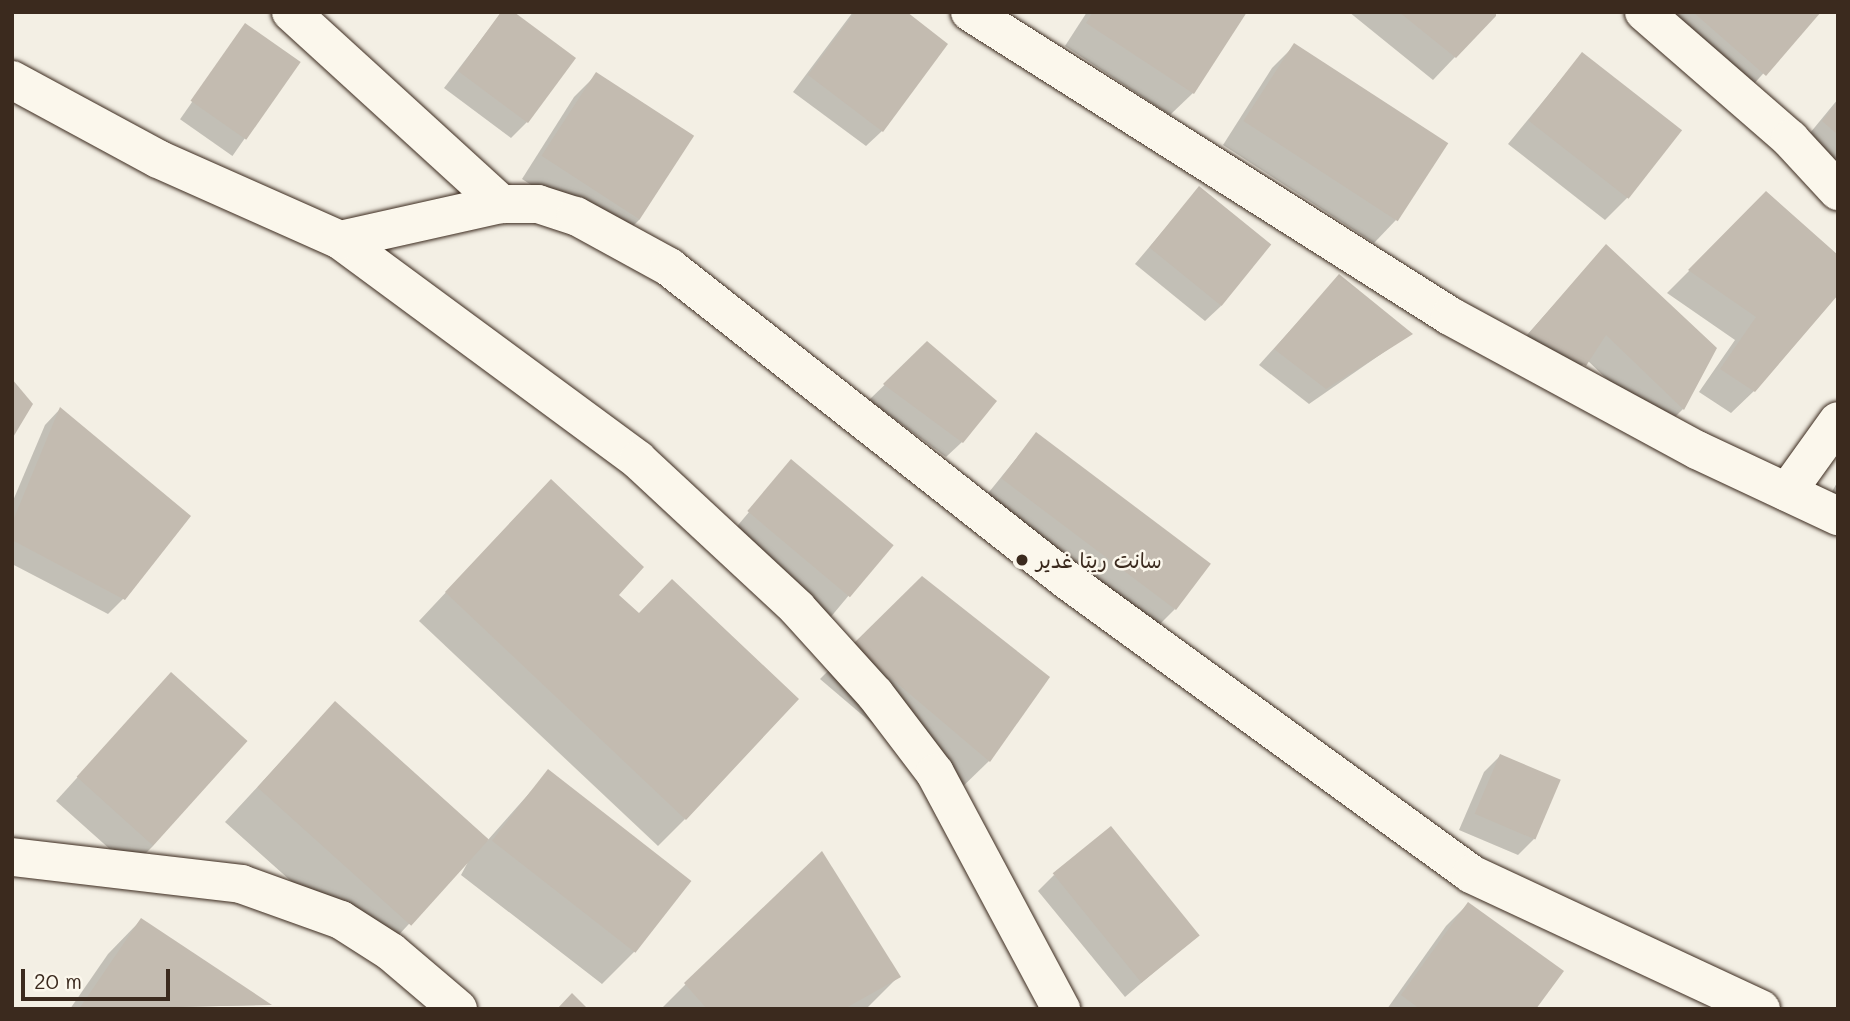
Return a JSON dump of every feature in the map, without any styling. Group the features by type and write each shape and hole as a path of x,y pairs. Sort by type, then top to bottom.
{"street":[{"path":"291,12 501,204"},
{"path":"970,12 1450,316 1838,516"},
{"path":"1644,12 1790,139 1838,191"},
{"path":"12,80 170,165 340,240 638,460 797,608 875,694 935,773 1062,1009"},
{"path":"340,240 501,204 538,204 576,216 668,267 1068,581 1471,874 1761,1009"},
{"path":"1787,492 1838,421"},
{"path":"12,857 241,884 341,920 391,952 458,1009"}],"building":[{"path":"501,12 514,12 576,58 528,123 458,71"},
{"path":"855,12 907,12 948,44 883,132 808,75"},
{"path":"1093,12 1247,12 1194,94 1086,23"},
{"path":"1399,12 1496,12 1496,16 1456,58"},
{"path":"1693,12 1821,12 1766,76"},
{"path":"245,23 301,62 246,140 191,101"},
{"path":"1294,43 1448,143 1398,221 1243,121"},
{"path":"1582,52 1682,130 1629,199 1528,121"},
{"path":"596,72 694,136 640,220 542,156"},
{"path":"1838,101 1838,135 1822,121"},
{"path":"1199,186 1271,245 1222,306 1149,247"},
{"path":"1766,191 1838,255 1838,295 1755,392 1720,369 1756,317 1688,270"},
{"path":"1606,244 1717,348 1684,410 1606,335 1586,366 1529,333"},
{"path":"1339,274 1413,334 1326,389 1274,349"},
{"path":"927,341 997,401 963,443 883,384"},
{"path":"12,379 33,404 12,439"},
{"path":"60,407 191,516 125,600 12,540 12,523"},
{"path":"1036,432 1211,564 1176,610 1001,478"},
{"path":"791,459 894,545 850,597 747,511"},
{"path":"551,479 644,567 619,595 639,613 672,579 799,699 686,820 445,592"},
{"path":"922,576 1050,677 990,762 852,645"},
{"path":"171,672 248,741 153,846 77,777"},
{"path":"335,701 489,840 411,926 257,787"},
{"path":"1500,754 1561,780 1535,840 1475,814"},
{"path":"548,769 691,881 635,953 492,841"},
{"path":"1111,826 1200,936 1141,983 1053,873"},
{"path":"822,851 901,977 844,1009 707,1009 684,983"},
{"path":"1468,902 1564,971 1536,1009 1420,1009 1401,995"},
{"path":"141,918 272,1005 79,1009"},
{"path":"572,993 588,1009 557,1009"}],"place":[{"name":"سانت ريتا غدير","path":"1022,560"}]}
